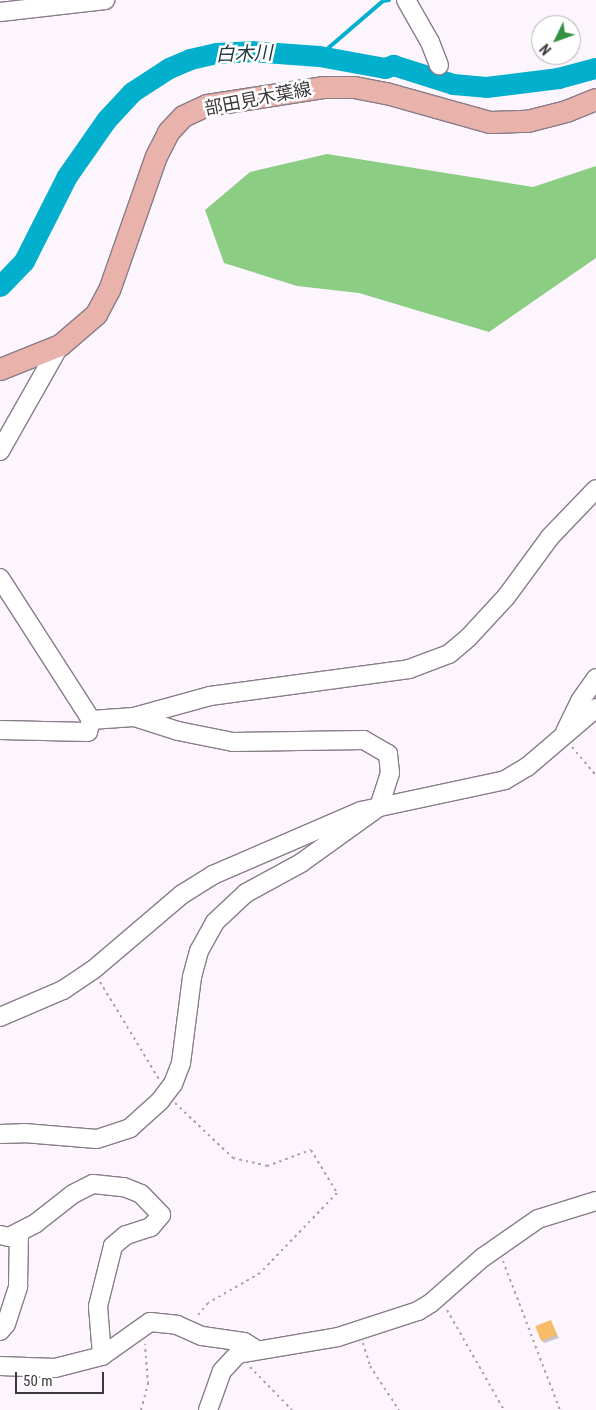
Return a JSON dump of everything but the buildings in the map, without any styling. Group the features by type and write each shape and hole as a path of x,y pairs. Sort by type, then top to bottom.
{"main road":[{"name":"部田見木葉線","path":"0,369 60,345 96,314 109,290 156,156 168,132 183,116 207,105 323,87 354,87 386,93 490,122 527,120 566,111 596,99"}],"street":[{"path":"0,12 105,0"},
{"path":"411,2 438,64"},
{"path":"0,451 60,345"},
{"path":"91,720 134,717 210,696 409,669 449,654 468,638 506,597 550,536 596,489"},
{"path":"0,578 91,720 88,732 0,730"},
{"path":"567,741 580,701 596,678"},
{"path":"0,1017 63,990 93,970 181,895 213,875 304,833 379,807 505,780 567,741 596,708"},
{"path":"0,1134 24,1132 97,1140 130,1128 173,1084 181,1063 192,977 199,951 215,922 246,893 301,862 379,807 390,774 388,754 374,743 364,740 233,742 178,731 134,717"},
{"path":"0,1235 9,1237 19,1232 92,1184 124,1187 141,1194 161,1215 151,1227 126,1235 113,1246 98,1306 102,1356"},
{"path":"208,1410 222,1372 238,1354 255,1349 318,1342 359,1331 418,1311 438,1297 497,1248 544,1217 596,1201"},
{"path":"0,1331 6,1324 18,1286 19,1232"},
{"path":"0,1366 55,1368 102,1356 144,1324 158,1322 244,1342 255,1349"}],"path":[{"path":"567,741 596,776"},
{"path":"93,970 161,1083"},
{"path":"171,1099 233,1158 267,1166 311,1150 337,1193 260,1273 208,1303 186,1330"},
{"path":"497,1248 560,1410"},
{"path":"438,1297 504,1410"},
{"path":"141,1410 148,1384 144,1324"},
{"path":"359,1331 370,1366 399,1410"},
{"path":"238,1354 292,1410"}],"green space":[{"path":"327,154 533,187 596,166 596,258 489,332 359,293 297,286 224,263 205,210 250,172"}],"waterway":[{"path":"319,56 383,1 389,0"},
{"name":"白木川","path":"0,286 24,261 67,176 106,120 132,92 169,68 190,59 216,53 251,51 319,56 385,68 393,65 453,84 486,87 558,78 596,68"}]}
